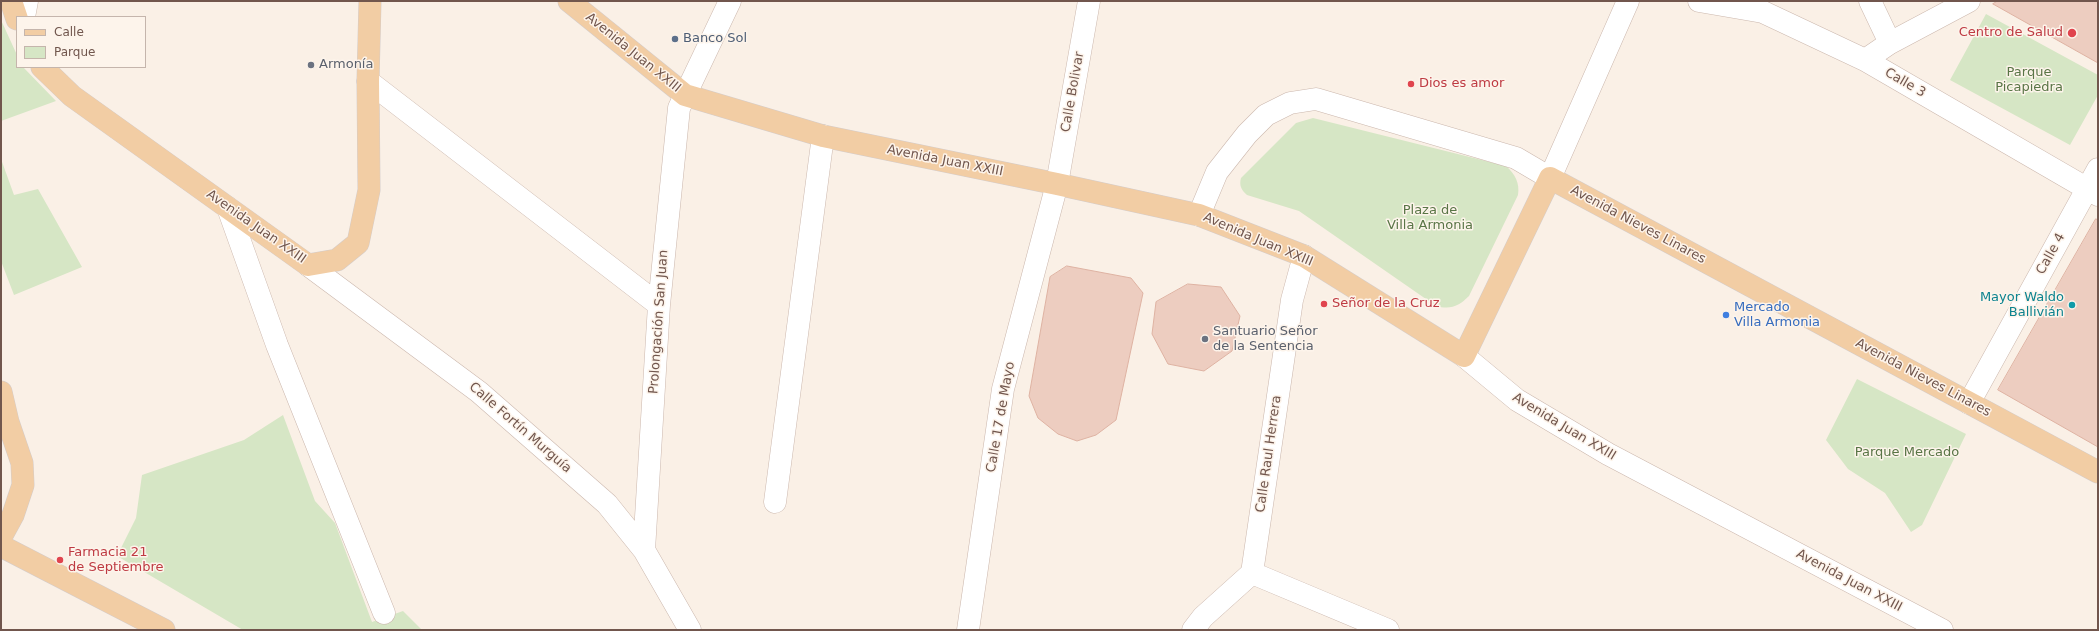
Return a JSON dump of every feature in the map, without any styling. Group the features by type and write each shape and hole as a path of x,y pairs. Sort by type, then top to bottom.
{"main road":[{"path":"10,1 16,16"},
{"name":"Avenida Juan XXIII","path":"43,68 72,96 308,265 337,260 358,243 370,190 368,81 370,1"},
{"name":"Avenida Juan XXIII","path":"570,1 685,95 823,136 1057,184 1198,215 1304,256 1464,356"},
{"path":"1464,356 1550,178"},
{"name":"Avenida Nieves Linares","path":"1550,178 2098,472"},
{"path":"1,392 8,422 22,463 23,485 13,515 1,537"},
{"path":"1,546 164,630"}],"street":[{"path":"24,16 28,1"},
{"name":"Prolongación San Juan","path":"644,550 659,305 679,108 730,1"},
{"name":"Calle Bolivar","path":"1057,184 1089,1"},
{"path":"1550,178 1628,1"},
{"name":"Calle 3","path":"1698,1 1763,12 1865,60 2092,192"},
{"path":"1870,1 1890,43"},
{"path":"1865,60 1890,43 1969,1"},
{"path":"368,81 659,305"},
{"name":"Avenida Nieves Linares","path":"1198,215 1217,172 1247,134 1266,115 1290,103 1316,99 1516,158 1550,178"},
{"path":"775,502 823,136"},
{"name":"Calle 4","path":"1969,403 2092,192 2098,169"},
{"name":"Calle 17 de Mayo","path":"968,630 1003,389 1057,184"},
{"path":"228,208 277,345 384,613"},
{"name":"Calle Raul Herrera","path":"1252,573 1292,300 1304,256"},
{"name":"Calle Fortín Murguía","path":"308,265 479,392 607,504 644,550 690,630"},
{"name":"Avenida Juan XXIII","path":"1464,356 1516,400 1608,454 1942,630"},
{"path":"1193,630 1203,617 1252,573 1388,630"}],"green space":[{"name":"Parque Picapiedra","path":"1986,14 2098,75 2098,95 2070,145 1950,80"},
{"path":"1,20 16,53 16,68 24,68 56,101 1,121"},
{"name":"Plaza de Villa Armonia","path":"1313,118 1506,166 1512,172 1516,179 1518,195 1469,296 1458,305 1446,308 1436,306 1299,211 1247,195 1243,191 1240,185 1241,178 1296,123"},
{"path":"1,159 14,195 38,189 82,267 14,295 1,261"},
{"name":"Parque Mercado","path":"1857,379 1966,434 1922,525 1911,532 1885,493 1848,469 1826,440"},
{"path":"283,415 315,501 335,523 372,622 403,611 422,630 243,630 117,556 136,518 142,475 244,440"}],"building":[{"name":"Centro de Salud","path":"1998,1 2098,1 2098,63 1993,4"},
{"name":"Mayor Waldo Ballivián","path":"2096,219 2098,220 2098,447 1998,390"},
{"path":"1067,266 1131,278 1143,293 1116,420 1096,435 1077,441 1058,434 1038,418 1029,396 1050,277"},
{"path":"1188,284 1221,287 1240,316 1232,351 1204,371 1168,364 1152,334 1156,302"}],"place":[{"name":"Centro de Salud","path":"2072,33"},
{"name":"Banco Sol","path":"675,39"},
{"name":"Armonía","path":"311,65"},
{"name":"Dios es amor","path":"1411,84"},
{"name":"Señor de la Cruz","path":"1324,304"},
{"name":"Mayor Waldo Ballivián","path":"2072,305"},
{"name":"Mercado Villa Armonia","path":"1726,315"},
{"name":"Santuario Señor de la Sentencia","path":"1205,339"},
{"name":"Farmacia 21 de Septiembre","path":"60,560"}]}
